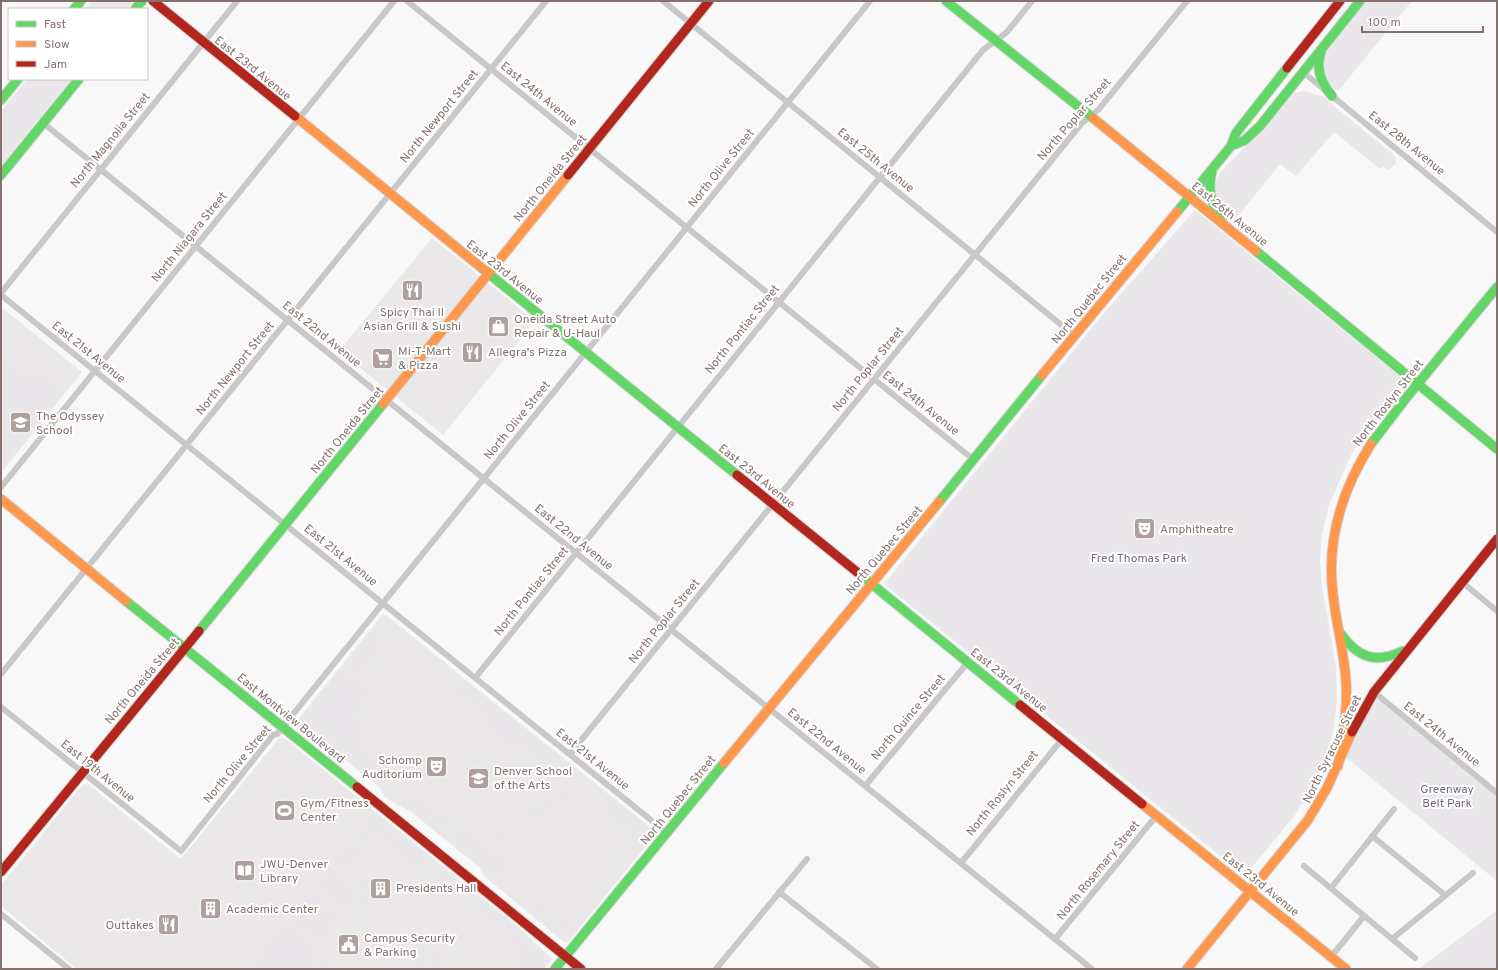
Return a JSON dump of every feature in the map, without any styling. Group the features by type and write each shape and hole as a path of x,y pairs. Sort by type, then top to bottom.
{"street":[{"name":"East 23rd Avenue","path":"153,1 1346,969"},
{"name":"North Magnolia Street","path":"1,294 100,169 237,1"},
{"name":"North Niagara Street","path":"1,487 394,1"},
{"name":"East 24th Avenue","path":"407,1 974,460"},
{"name":"North Newport Street","path":"1,674 546,1"},
{"name":"East 25th Avenue","path":"663,1 1075,336"},
{"name":"North Oneida Street","path":"1,872 185,648 709,1"},
{"name":"North Olive Street","path":"181,851 272,734 276,734 383,603 870,1"},
{"name":"East 26th Avenue","path":"946,1 1190,196 1497,449"},
{"name":"North Pontiac Street","path":"475,678 983,50 1007,32 1032,1"},
{"name":"North Poplar Street","path":"570,754 1081,124 1099,109 1186,1"},
{"name":"North Quebec Street","path":"555,969 1231,146 1236,133 1340,1"},
{"name":"North Quebec Street","path":"1231,146 1245,140 1255,131 1360,1"},
{"path":"1329,40 1319,58 1318,66 1323,84 1332,96"},
{"path":"1303,72 1300,63 1305,46"},
{"name":"East 28th Avenue","path":"1303,72 1497,232"},
{"path":"1,100 17,80"},
{"path":"1,176 78,80"},
{"name":"East 22nd Avenue","path":"43,123 1092,969"},
{"path":"1213,168 1209,183 1210,198 1212,207 1223,224"},
{"name":"North Roslyn Street","path":"1338,766 1344,718 1346,682 1332,585 1331,564 1333,537 1340,504 1364,453 1418,383 1497,286"},
{"name":"East 21st Avenue","path":"1,294 667,833"},
{"name":"East Montview Boulevard","path":"1,499 581,969"},
{"name":"North Syracuse Street","path":"1187,969 1318,806 1338,766 1358,720 1374,692 1407,649 1497,539"},
{"path":"1462,582 1497,611"},
{"path":"1338,630 1351,648 1368,658 1388,658 1407,649"},
{"name":"North Quince Street","path":"865,786 968,662"},
{"name":"East 24th Avenue","path":"1374,692 1497,793"},
{"name":"East 19th Avenue","path":"1,707 181,851"},
{"name":"North Roslyn Street","path":"961,863 1062,738"},
{"path":"1331,888 1394,809"},
{"name":"North Rosemary Street","path":"1055,939 1157,815"},
{"path":"1372,836 1445,895"},
{"path":"716,969 807,858"},
{"path":"1304,866 1415,958"},
{"path":"1392,939 1473,873"},
{"path":"780,892 877,969"},
{"path":"1,914 69,969"},
{"path":"1331,957 1364,916"}],"shaded area":[{"path":"432,238 535,321 443,435 339,351"},
{"name":"The Odyssey School","path":"1,307 82,372 1,473"},
{"name":"Denver School of the Arts","path":"383,614 655,831 655,834 568,942 564,942 485,877 480,868 410,811 395,804 384,796 380,788 325,743 316,740 296,724 296,722"},
{"path":"279,738 284,738 517,926 552,959 544,969 77,969 1,906 1,885 83,784 89,785 179,858 182,858"}],"green space":[{"path":"91,1 133,1 128,8 86,8"},
{"path":"1365,1 1412,1 1338,91 1325,78 1322,62 1327,50"},
{"path":"26,80 70,80 1,166 1,111"},
{"path":"1305,91 1323,97 1395,156 1396,164 1388,170 1383,167 1380,169 1334,132 1296,176 1280,164 1234,221 1219,209 1215,203 1213,192 1216,181 1221,172 1285,101 1294,93"},
{"name":"Fred Thomas Park","path":"1195,210 1408,383 1357,444 1329,505 1322,534 1320,559 1322,585 1336,668 1337,703 1333,734 1313,787 1295,815 1245,876 884,584 1104,313"},
{"path":"16,349 31,361 24,370 8,359"},
{"path":"5,362 22,376 30,367 34,367 61,389 62,393 1,467 1,367"},
{"path":"383,615 386,615 455,671 456,674 450,680 445,680 448,674 420,651 415,656 418,649 390,627 386,632 380,627 375,634 380,638 374,645 379,651 361,679 343,667"},
{"path":"382,652 435,694 445,698 453,698 452,689 464,680 468,682 585,776 586,779 577,779 558,767 553,774 518,743 514,749 482,728 485,725 481,715 472,702 463,696 458,694 449,707 410,684 411,682 378,661 364,682 363,680"},
{"path":"340,668 372,692 355,717 368,726 358,741 388,767 387,779 380,786 298,720"},
{"name":"Greenway Belt Park","path":"1374,692 1497,792 1497,881 1343,755"},
{"path":"570,786 573,793 571,800 561,803 552,797"},
{"path":"597,788 600,788 651,830 568,932 565,933 511,890 519,881 525,880 525,887 527,888 526,891 563,921 568,915 574,920 634,845 628,840 632,835 599,808 605,800 596,793"},
{"path":"419,796 450,820 444,828 453,835 461,826 509,861 509,869 501,879 496,879 411,810 405,809 401,805 405,800"},
{"path":"549,799 560,805 558,808 554,805 548,812 551,816 543,825 532,818 527,817 520,802 530,810"},
{"path":"372,814 434,863 422,879 418,876 421,872 372,832 363,842 355,836"},
{"path":"501,814 506,819 512,856 479,829 486,820 498,829"},
{"path":"654,830 655,834 569,940 567,939 569,934"},
{"path":"351,839 360,844 362,850 343,874 332,864"},
{"path":"365,849 404,880 393,893 391,874 365,852 351,869 369,883 368,889 361,888 344,875"},
{"path":"330,867 355,886 353,895 357,899 348,910 346,910 315,885"},
{"path":"442,870 505,919 493,935 488,931 494,924 440,881 434,888 431,883"},
{"path":"313,888 344,913 318,944 287,919"},
{"path":"369,893 371,898 355,918 349,911 362,895"},
{"path":"511,894 520,899 563,933 564,937 559,937 511,898"},
{"path":"1497,908 1497,969 1418,969 1495,912"},
{"path":"285,921 318,947 313,953 311,969 247,969"},
{"path":"509,925 551,959 543,969 521,969 520,952 513,947 513,942 503,934"},
{"path":"411,940 420,940 428,944 422,969 418,969 404,958 388,957 393,947"},
{"path":"433,946 442,955 439,962 442,969 425,969 430,947"},
{"path":"319,948 330,960 335,969 313,969 315,954"},
{"path":"402,960 414,969 388,969 387,962"}],"traffic: fast":[{"path":"75,8 81,1"},
{"path":"136,8 142,1"},
{"path":"946,1 1093,118"},
{"path":"1231,146 1245,140 1260,126 1360,1"},
{"path":"1321,52 1319,58 1320,76 1332,96"},
{"path":"1177,212 1231,146 1236,133 1287,68"},
{"path":"1,100 17,80"},
{"path":"1,175 78,80"},
{"path":"1212,171 1210,192 1213,205 1223,224"},
{"path":"1256,251 1497,449"},
{"path":"483,269 737,475"},
{"path":"1371,444 1407,397 1497,287"},
{"path":"939,502 1042,375"},
{"path":"199,631 383,404"},
{"path":"857,572 1020,705"},
{"path":"126,601 357,787"},
{"path":"1341,634 1354,649 1368,656 1376,658 1384,657 1403,651"},
{"path":"555,969 724,763"}],"traffic: slow":[{"path":"295,116 483,269"},
{"path":"1093,118 1256,251"},
{"path":"383,404 568,175"},
{"path":"1042,375 1177,212"},
{"path":"1338,766 1346,703 1346,681 1331,574 1334,534 1344,497 1371,444"},
{"path":"1,499 126,601"},
{"path":"724,763 939,502"},
{"path":"1187,969 1308,820 1327,788 1352,732"},
{"path":"1142,804 1346,969"}],"traffic: jam":[{"path":"153,1 295,116"},
{"path":"568,175 709,1"},
{"path":"1287,68 1340,1"},
{"path":"737,475 857,572"},
{"path":"1352,732 1374,692 1497,539"},
{"path":"1,872 199,631"},
{"path":"1020,705 1142,804"},
{"path":"357,787 581,969"}],"place":[{"name":"Spicy Thai II Asian Grill & Sushi","path":"412,291"},
{"name":"Oneida Street Auto Repair & U-Haul","path":"499,326"},
{"name":"Allegra's Pizza","path":"473,352"},
{"name":"Mi-T-Mart & Pizza","path":"382,358"},
{"name":"The Odyssey School","path":"21,423"},
{"name":"Amphitheatre","path":"1144,529"},
{"name":"Schomp Auditorium","path":"437,767"},
{"name":"Denver School of the Arts","path":"479,778"},
{"name":"Gym/Fitness Center","path":"285,810"},
{"name":"JWU-Denver Library","path":"244,871"},
{"name":"Presidents Hall","path":"381,888"},
{"name":"Academic Center","path":"210,909"},
{"name":"Outtakes","path":"169,925"},
{"name":"Campus Security & Parking","path":"348,945"}]}
